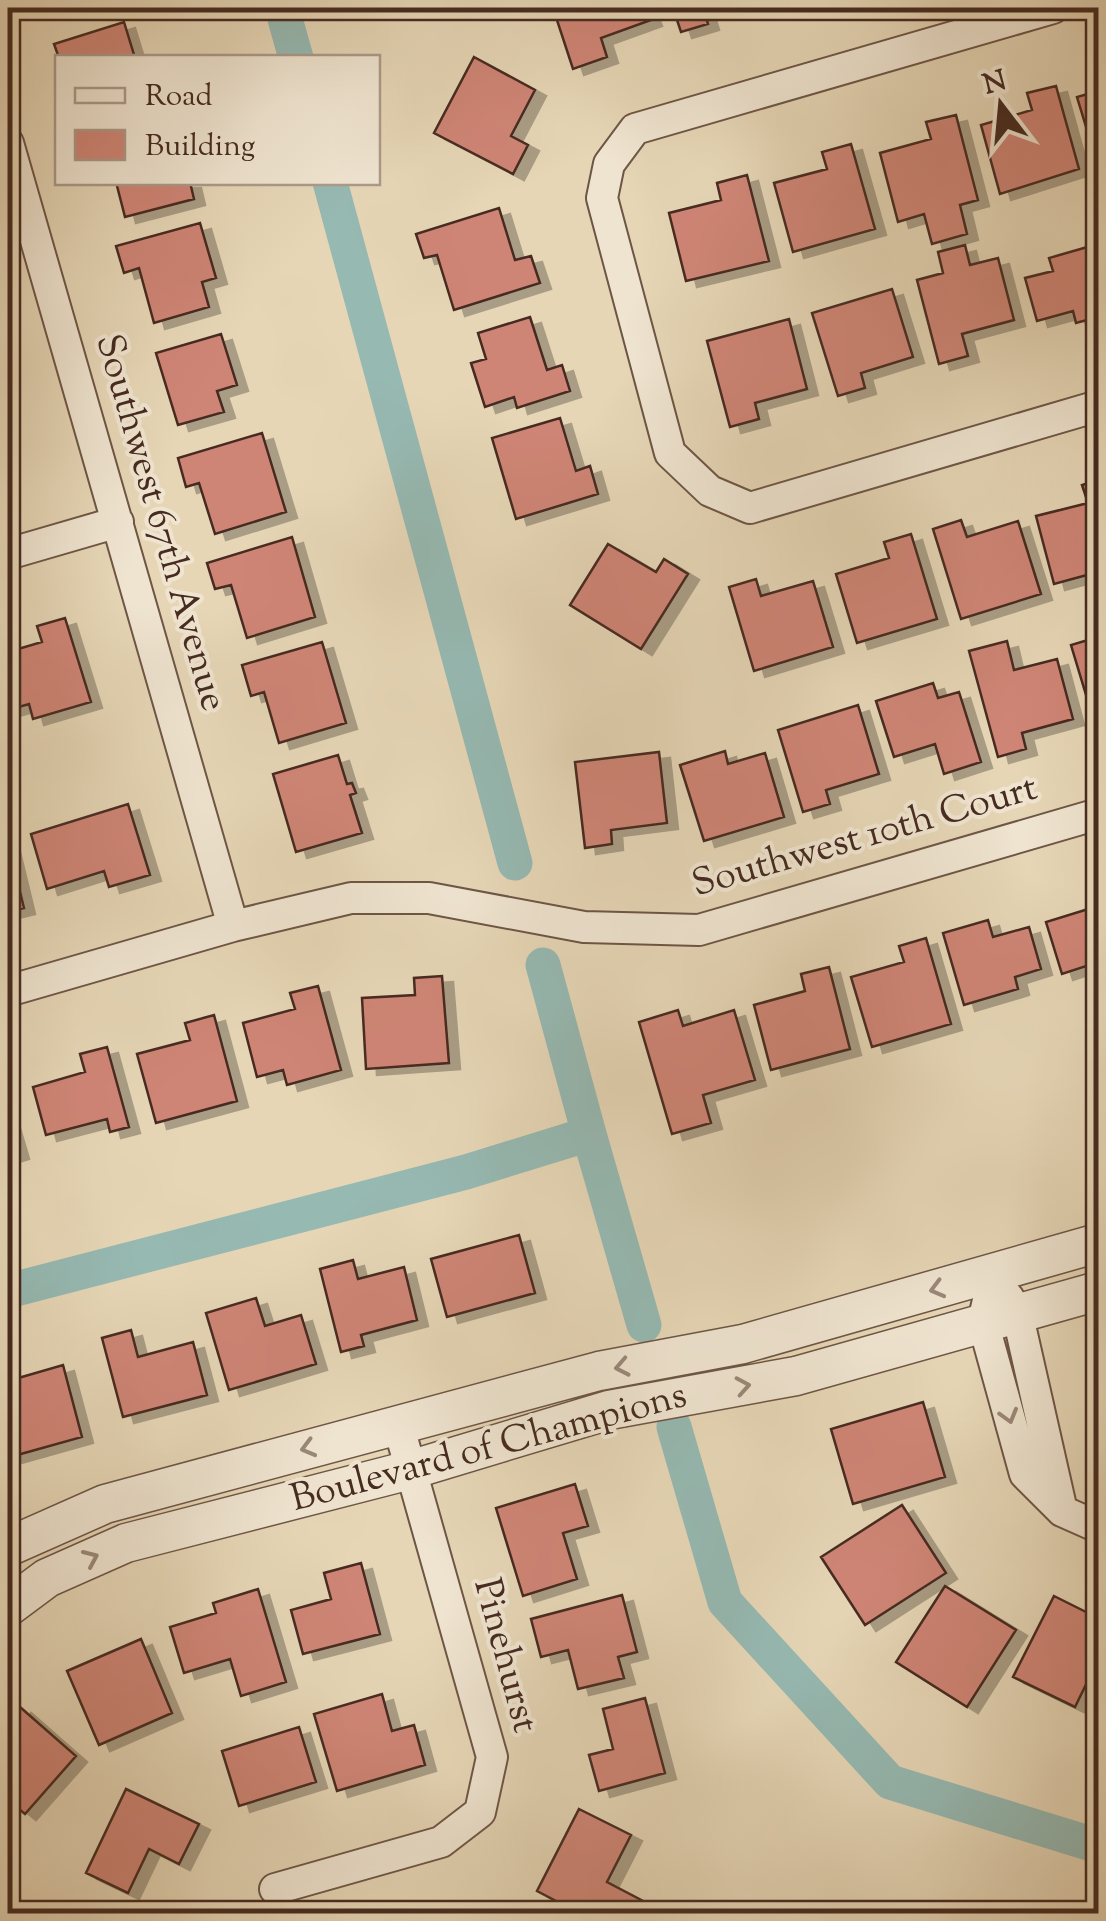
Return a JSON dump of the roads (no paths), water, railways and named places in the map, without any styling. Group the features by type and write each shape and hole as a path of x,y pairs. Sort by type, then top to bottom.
{"street":[{"path":"1053,8 635,129 609,164 602,198 670,453 710,491 750,508 1098,406"},
{"name":"Southwest 67th Avenue","path":"8,143 234,926"},
{"path":"8,554 118,522"},
{"name":"Southwest 10th Court","path":"8,992 234,926 350,898 428,898 584,927 699,930 1098,814"},
{"name":"Boulevard of Champions","path":"8,1548 105,1504 599,1371 743,1344 1098,1244"},
{"path":"994,1274 1025,1474 1062,1511 1098,1527"},
{"name":"Boulevard of Champions","path":"8,1606 47,1578 126,1542 410,1470 609,1410 796,1376 1098,1291"},
{"path":"674,1357 684,1396"},
{"name":"Pinehurst","path":"275,1889 441,1842 480,1812 492,1758 398,1424"}],"waterway":[{"path":"282,8 295,55"},
{"path":"331,185 515,863"},
{"path":"543,965 589,1134"},
{"path":"8,1291 466,1172 589,1134 644,1325"},
{"path":"674,1427 725,1602 890,1782 1098,1846"}]}
